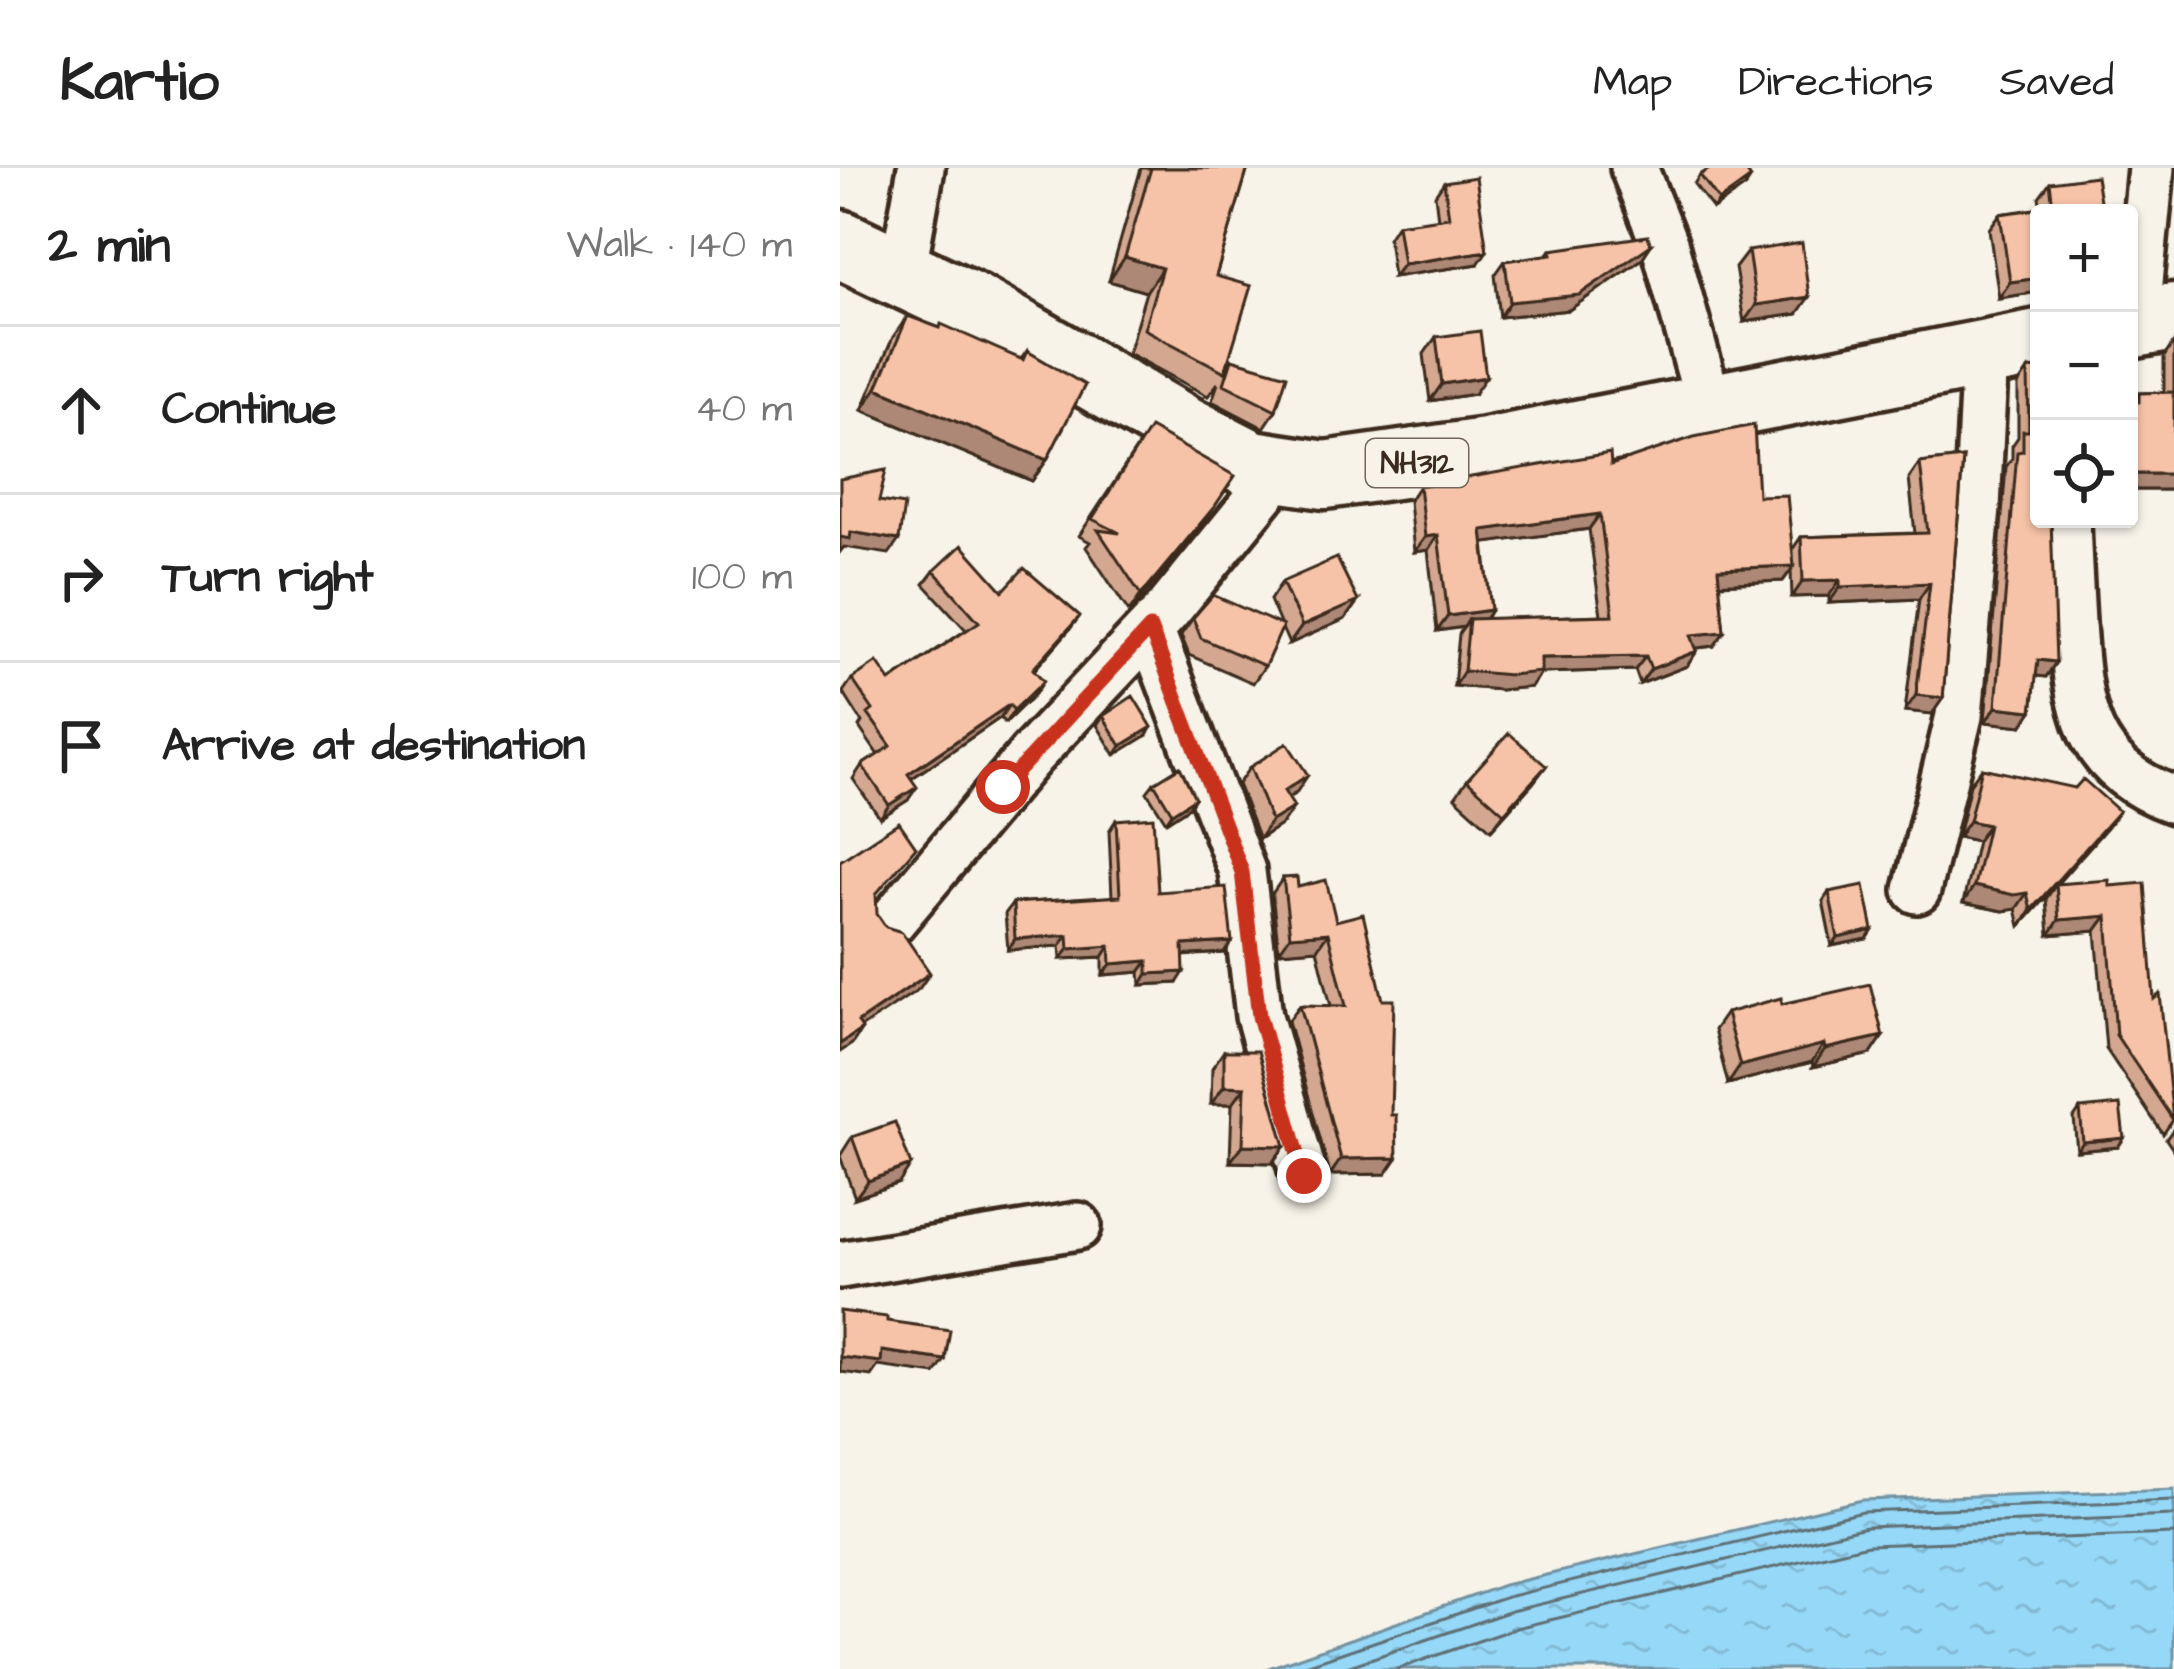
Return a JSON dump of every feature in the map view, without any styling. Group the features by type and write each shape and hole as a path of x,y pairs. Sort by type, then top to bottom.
{"highway":[{"name":"NH312","path":"840,244 971,306 1252,464 1325,475 2012,349"}],"street":[{"path":"902,273 921,168"},
{"path":"1634,168 1665,246 1710,408"},
{"path":"2146,322 2151,168"},
{"path":"1917,890 1959,716 1977,507 2012,349"},
{"path":"892,921 1031,755 1150,628 1283,468"},
{"path":"2067,528 2075,687 2091,736 2143,789 2174,800"},
{"path":"1150,628 1242,872 1259,1016 1304,1176"},
{"path":"840,1265 1078,1226"}],"water":[{"path":"2174,1489 2174,1669 1266,1669 1504,1585 1862,1500"}],"building":[{"path":"1151,168 1248,168 1216,276 1251,286 1225,372 1144,329 1162,268 1125,257"},
{"path":"1711,168 1744,168 1751,178 1719,201 1700,175"},
{"path":"2096,176 2101,204 2053,204 2050,182"},
{"path":"1476,177 1487,251 1403,264 1397,224 1449,217 1444,182"},
{"path":"2030,210 2030,279 2010,282 2000,214"},
{"path":"1648,236 1651,245 1579,295 1510,302 1505,261"},
{"path":"1802,243 1809,297 1756,305 1748,251"},
{"path":"908,316 940,328 941,324 1023,360 1027,351 1085,385 1047,460 877,388"},
{"path":"1480,331 1486,377 1442,384 1436,337"},
{"path":"1232,359 1287,375 1276,410 1224,384"},
{"path":"2030,369 2030,528 2051,528 2056,662 2038,660 2032,711 1996,707 2017,452 2023,451 2023,431 2029,431"},
{"path":"2174,392 2174,474 2138,474 2139,393"},
{"path":"1754,425 1758,496 1787,495 1794,566 1718,569 1724,632 1691,635 1697,651 1651,669 1646,656 1541,658 1541,672 1510,675 1464,671 1469,619 1613,615 1600,514 1482,530 1491,610 1448,616 1438,535 1425,537 1419,486 1610,453 1611,465 1694,437"},
{"path":"1150,428 1235,476 1141,595 1098,530 1120,533 1092,519"},
{"path":"1963,458 1943,698 1916,695 1930,583 1840,587 1840,580 1803,581 1801,537 1928,533 1920,463"},
{"path":"886,470 879,501 904,505 899,540 851,532 850,539 840,537 840,479"},
{"path":"962,545 1003,591 1024,568 1080,616 1033,669 1044,681 1014,710 1009,705 908,774 917,787 889,805 862,765 891,746 868,714 873,710 852,679 877,662 890,681 979,622 934,571"},
{"path":"1337,558 1358,601 1302,626 1282,582"},
{"path":"1213,595 1283,626 1265,666 1201,638 1193,618"},
{"path":"1133,696 1152,727 1121,746 1103,716"},
{"path":"1509,733 1546,766 1504,813 1467,780"},
{"path":"1287,743 1308,775 1284,791 1294,807 1271,821 1250,767"},
{"path":"1180,767 1195,798 1172,813 1154,783"},
{"path":"1982,768 2075,788 2083,779 2119,811 2031,910 2027,893 2014,895 1974,886 1988,825 1969,821"},
{"path":"1153,817 1158,892 1226,887 1232,942 1183,945 1184,972 1148,974 1148,961 1111,964 1110,946 1069,949 1068,935 1015,939 1013,903 1120,896 1116,820"},
{"path":"899,822 916,847 876,894 877,914 886,927 902,932 930,973 858,1022 862,1029 840,1044 840,861"},
{"path":"1297,877 1298,887 1326,880 1336,921 1363,914 1383,1000 1394,1000 1391,1115 1396,1115 1397,1158 1341,1159 1300,1005 1346,1006 1328,933 1290,936 1283,878"},
{"path":"2109,880 2109,886 2145,883 2154,999 2160,994 2173,1120 2116,1035 2107,916 2059,920 2056,884"},
{"path":"1864,885 1873,930 1838,938 1829,892"},
{"path":"1870,984 1883,1036 1825,1049 1824,1044 1740,1066 1726,1013 1781,998 1782,1004"},
{"path":"1224,1051 1258,1051 1285,1146 1243,1145 1245,1087 1224,1086"},
{"path":"2120,1105 2124,1138 2083,1142 2080,1109"},
{"path":"895,1122 911,1165 868,1181 852,1137"},
{"path":"840,1311 950,1330 945,1360 882,1351 881,1362 840,1357"}],"route":[{"path":"1003,787 1150,628 1242,872 1259,1016 1304,1176"}]}
